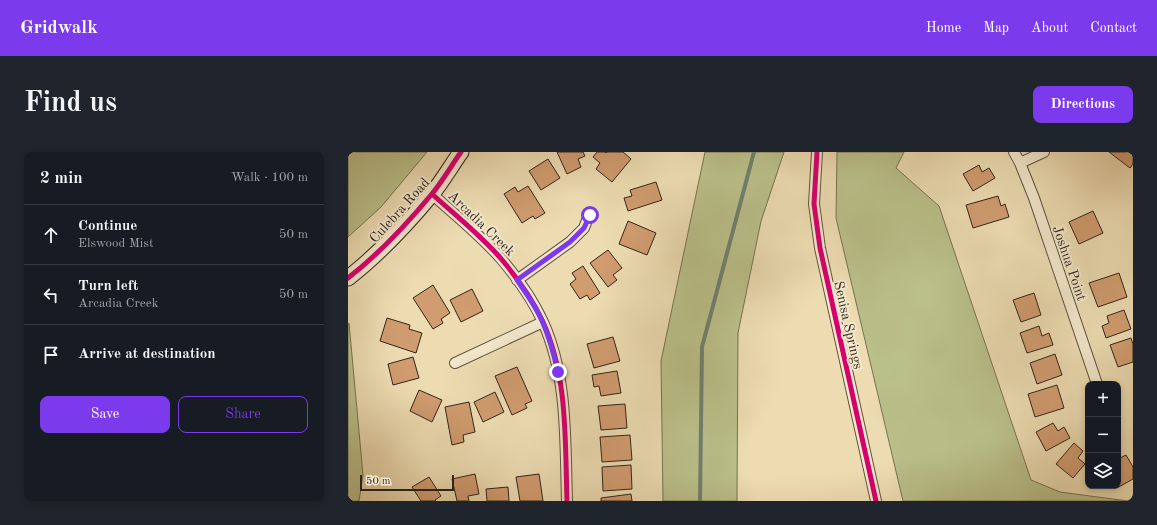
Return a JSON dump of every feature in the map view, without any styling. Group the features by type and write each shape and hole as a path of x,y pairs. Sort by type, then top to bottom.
{"main road":[{"name":"Culebra Road","path":"348,278 390,241 432,194 461,152"}],"street":[{"name":"Senisa Springs","path":"817,152 814,204 820,248 876,501"},
{"name":"Joshua Point","path":"1014,152 1034,198 1096,381"},
{"path":"1020,163 1044,152"},
{"name":"Arcadia Creek","path":"432,194 480,237 502,260 517,280 543,322 558,372 564,408 567,501"},
{"path":"517,280 570,242 584,228 590,215"},
{"path":"455,363 543,322"}],"green space":[{"path":"348,152 427,152 381,207 348,237"},
{"path":"705,152 784,152 761,221 738,333 737,501 663,501 661,361"},
{"path":"837,152 904,152 896,168 939,206 1031,480 1060,492 1128,501 903,501 836,218"},
{"path":"349,323 363,475 359,501 348,501"}],"building":[{"path":"557,152 583,152 585,156 578,159 581,167 567,174"},
{"path":"597,152 623,152 631,159 612,182 596,169 600,163 593,157"},
{"path":"1109,152 1133,152 1133,164 1130,168"},
{"path":"548,159 560,178 541,190 529,171"},
{"path":"979,165 982,172 989,168 995,178 973,191 963,174"},
{"path":"656,182 662,200 628,211 624,198 632,196 630,190"},
{"path":"528,186 545,213 535,219 533,216 522,223 504,194 515,187 518,192"},
{"path":"998,196 1001,206 1005,204 1009,217 973,228 966,205"},
{"path":"1093,211 1103,233 1079,244 1069,222"},
{"path":"628,221 656,233 647,255 619,244"},
{"path":"608,250 622,268 613,275 617,280 608,287 590,263"},
{"path":"583,266 600,293 590,300 587,295 580,299 570,284 576,279 572,273"},
{"path":"1119,273 1127,297 1098,307 1089,283"},
{"path":"433,285 450,313 441,319 443,323 433,329 413,298"},
{"path":"472,289 483,311 461,322 450,300"},
{"path":"1034,293 1041,315 1021,322 1013,300"},
{"path":"1124,310 1131,329 1106,338 1102,326 1109,323 1107,316"},
{"path":"387,318 410,325 409,329 422,333 416,353 380,341"},
{"path":"1039,326 1042,336 1049,333 1053,345 1027,353 1020,333"},
{"path":"613,337 620,361 594,368 587,344"},
{"path":"1131,338 1133,344 1133,362 1118,367 1110,345"},
{"path":"1055,354 1062,375 1037,384 1030,363"},
{"path":"413,357 419,378 393,385 388,364"},
{"path":"517,367 532,401 525,404 527,408 512,415 495,376"},
{"path":"617,371 621,393 601,396 599,386 594,387 592,375"},
{"path":"1057,385 1064,408 1035,417 1028,394"},
{"path":"419,390 442,400 432,422 410,411"},
{"path":"495,392 504,412 483,422 474,402"},
{"path":"469,402 475,432 463,435 464,442 452,445 445,407"},
{"path":"625,404 627,428 601,430 598,406"},
{"path":"1053,423 1058,431 1064,427 1070,438 1046,451 1036,432"},
{"path":"630,435 632,460 602,462 600,437"},
{"path":"1074,443 1083,451 1078,458 1085,464 1073,478 1056,464"},
{"path":"1126,455 1133,467 1133,479 1121,486 1121,458"},
{"path":"631,465 632,489 603,491 602,467"},
{"path":"475,474 479,494 468,496 469,501 457,501 452,479"},
{"path":"539,474 543,501 520,501 516,477"},
{"path":"429,477 441,496 435,500 436,501 421,501 412,487"},
{"path":"508,487 509,501 487,501 486,489"},
{"path":"631,494 632,501 601,501 601,498"}],"waterway":[{"path":"700,501 702,347 754,152"}],"cycle path":[{"path":"348,278 392,239 412,217 435,190 461,152"},
{"path":"817,152 814,204 820,248 876,501"},
{"path":"432,194 478,235 503,261 525,290 543,322 551,343 561,387 564,410 567,501"}],"route":[{"path":"558,372 543,322 517,280 570,242 584,228 590,215"}]}
